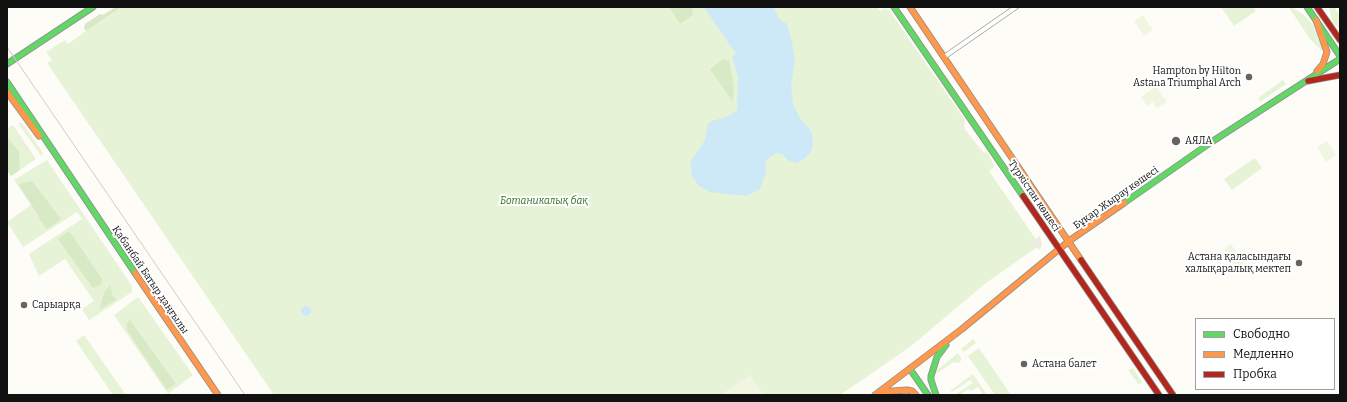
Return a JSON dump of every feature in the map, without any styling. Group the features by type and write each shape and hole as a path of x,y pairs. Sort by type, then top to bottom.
{"main road":[{"path":"7,64 93,7"},
{"name":"Түркістан көшесі","path":"894,7 1159,395"},
{"name":"Түркістан көшесі","path":"910,7 1173,395"},
{"path":"1307,7 1340,57"},
{"path":"1318,7 1340,40"},
{"path":"1326,19 1340,33"},
{"path":"1311,77 1323,64 1327,52 1316,20"},
{"name":"Бұқар Жырау көшесі","path":"877,394 951,339 1069,241 1210,143 1340,57"},
{"path":"1304,82 1340,75"},
{"name":"Қабанбай Батыр даңғылы","path":"7,82 218,395"},
{"name":"Қабанбай Батыр даңғылы","path":"7,92 68,174"},
{"path":"936,395 931,380 932,367 937,357 951,339"},
{"path":"910,369 928,395"},
{"path":"877,394 907,390 912,391 916,395"}],"street":[{"path":"944,57 1016,7"}],"green space":[{"name":"Ботаникалық бақ","path":"116,7 877,7 880,11 884,9 889,10 965,120 964,128 983,152 988,153 994,165 994,167 989,171 1040,245 986,283 910,347 840,395 274,395 47,63 52,60 46,52 65,40 68,44 86,31 84,28 85,24 100,14 103,15"},
{"path":"116,7 121,7 86,31 84,28 85,24 100,14 103,15"},
{"path":"669,7 691,7 694,9 692,11 693,15 680,24"},
{"path":"1221,7 1253,7 1256,11 1234,26"},
{"path":"1291,7 1303,14 1313,25 1323,50 1321,50 1310,39 1290,9"},
{"path":"1329,7 1334,7 1340,15 1340,28 1333,24"},
{"path":"1143,15 1153,30 1144,36 1134,21"},
{"path":"724,58 727,61 729,59 734,88 732,101 710,69"},
{"path":"1283,80 1286,84 1260,102 1258,98"},
{"path":"1156,86 1167,102 1157,108 1153,102 1147,106 1141,97"},
{"path":"18,123 22,123 42,151 43,154 41,156"},
{"path":"13,125 36,159 11,176 7,170 7,129"},
{"path":"7,137 19,152 20,170 11,176 7,170"},
{"path":"1327,141 1336,155 1326,162 1317,147"},
{"path":"1255,158 1262,168 1232,190 1224,179"},
{"path":"47,160 132,286 132,292 89,320 82,309 94,301 65,259 39,276 29,254 82,219 77,212 23,247 7,222 31,205 14,180"},
{"path":"32,181 61,219 47,229 18,184"},
{"path":"69,231 103,280 100,285 93,288 58,239"},
{"path":"1231,244 1244,263 1237,268 1224,249"},
{"path":"110,285 112,294 116,300 99,310 104,293"},
{"path":"138,297 193,375 168,394 114,315"},
{"path":"130,320 176,384 167,390 128,332 126,325"},
{"path":"84,335 126,395 113,395 76,341"},
{"path":"973,339 976,343 964,352 961,349"},
{"path":"979,348 1011,395 995,395 968,356"},
{"path":"958,353 962,360 957,363 954,362 934,375 936,371"},
{"path":"1133,368 1142,382 1139,385 1128,370"},
{"path":"973,374 987,395 983,395 978,387 971,391 968,389 960,395 954,395 973,383 970,380 952,392 950,390"},
{"path":"750,375 764,395 720,395"}],"shaded area":[{"path":"1040,236 1042,245 1039,250 1032,242"}],"water":[{"path":"704,7 774,7 779,19 787,24 792,43 795,61 791,85 793,104 799,117 812,132 813,147 804,159 796,163 789,161 782,154 777,153 771,156 765,162 766,172 760,189 747,196 710,192 699,186 692,176 690,163 705,140 708,124 712,121 727,117 737,110 738,77 732,57 736,54"},
{"path":"306,306 311,311 306,316 301,311"}],"tram line":[{"path":"7,47 245,395"}],"traffic: fast":[{"path":"7,64 93,7"},
{"path":"894,7 1023,196"},
{"path":"1307,7 1340,56"},
{"path":"1124,203 1210,143 1340,59"},
{"path":"7,82 135,273"},
{"path":"936,395 931,376 937,357 946,345"},
{"path":"910,369 928,395"}],"traffic: slow":[{"path":"910,7 1081,260"},
{"path":"1316,20 1327,52 1323,64 1317,71"},
{"path":"7,92 39,136"},
{"path":"875,395 962,329 1069,241 1124,203"},
{"path":"135,273 218,395"},
{"path":"879,392 907,390 912,391 916,395"}],"traffic: jam":[{"path":"1317,7 1340,40"},
{"path":"1308,81 1340,75"},
{"path":"1023,196 1159,395"},
{"path":"1081,260 1173,395"}],"place":[{"name":"Hampton by Hilton Astana Triumphal Arch","path":"1249,77"},
{"name":"АЯЛА","path":"1176,141"},
{"name":"Астана қаласындағы халықаралық мектеп","path":"1299,263"},
{"name":"Сарыарқа","path":"24,305"},
{"name":"Астана балет","path":"1024,364"}]}
